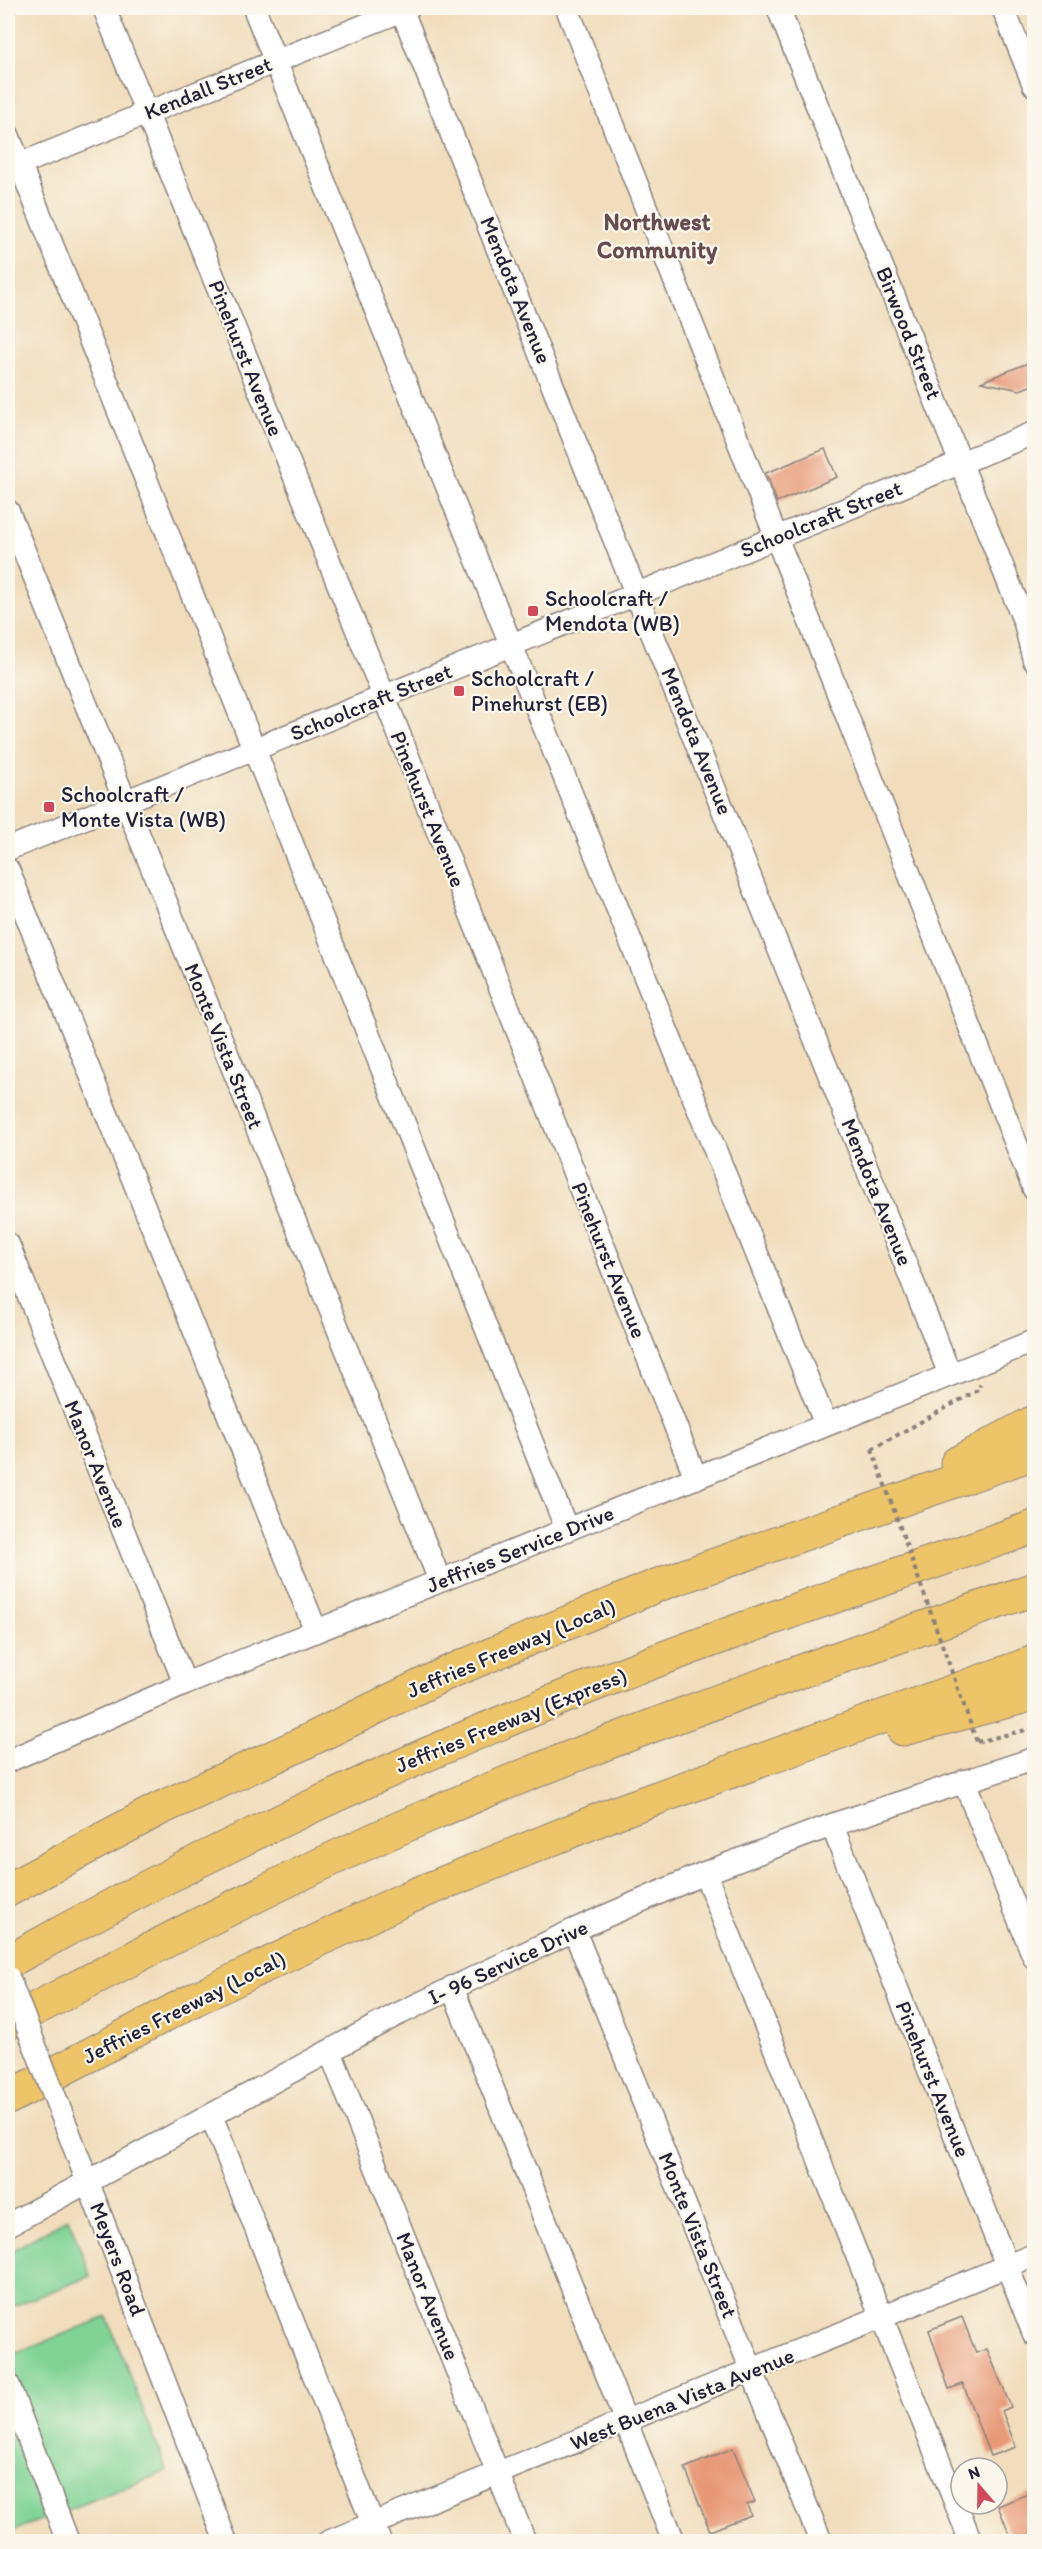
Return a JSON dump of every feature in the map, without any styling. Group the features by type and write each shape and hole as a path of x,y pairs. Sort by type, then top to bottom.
{"highway":[{"path":"879,1506 1035,1422"},
{"name":"Jeffries Freeway (Local)","path":"8,1890 159,1809 295,1747 447,1673 658,1585 1035,1453"},
{"name":"Jeffries Freeway (Express)","path":"8,1962 91,1915 224,1847 374,1776 591,1686 1035,1527"},
{"path":"8,2023 289,1880 425,1817 643,1728 1035,1589"},
{"name":"Jeffries Freeway (Local)","path":"8,2098 195,1999 407,1898 618,1812 1035,1662"},
{"path":"789,1749 887,1733 1035,1694"}],"street":[{"name":"Pinehurst Avenue","path":"104,8 696,1478"},
{"path":"254,8 826,1425"},
{"name":"Kendall Street","path":"13,167 404,8"},
{"name":"Mendota Avenue","path":"404,8 950,1375"},
{"path":"567,8 1035,1189"},
{"name":"Birwood Street","path":"778,8 1025,623 1035,660"},
{"path":"1003,8 1035,85"},
{"path":"8,135 13,167 255,748 567,1530"},
{"name":"Schoolcraft Street","path":"8,849 1035,433"},
{"name":"Monte Vista Street","path":"8,511 440,1581"},
{"path":"8,870 316,1632"},
{"name":"Manor Avenue","path":"8,1244 185,1684"},
{"name":"Jeffries Service Drive","path":"8,1761 185,1684 1035,1341"},
{"name":"I- 96 Service Drive","path":"8,2225 88,2180 452,1987 574,1930 705,1873 832,1825 1035,1759"},
{"path":"964,1781 1035,1957"},
{"name":"Pinehurst Avenue","path":"832,1825 1035,2334"},
{"path":"705,1873 971,2541"},
{"name":"Monte Vista Street","path":"574,1930 821,2541"},
{"name":"Meyers Road","path":"8,1977 226,2541"},
{"path":"452,1987 674,2541"},
{"name":"Manor Avenue","path":"330,2051 525,2541"},
{"path":"211,2115 376,2533"},
{"name":"West Buena Vista Avenue","path":"328,2541 376,2533 498,2474 1035,2255"},
{"path":"8,2384 68,2541"}],"path":[{"path":"981,1377 980,1389 873,1449 977,1742 1035,1728"}],"green space":[{"path":"68,2218 91,2276 8,2308 8,2253"},
{"path":"107,2317 167,2471 8,2533 8,2356"}],"building":[{"path":"1035,360 1035,384 1020,390 981,382"},
{"path":"825,449 837,477 777,502 766,473"},
{"path":"962,2317 976,2353 987,2349 1011,2407 1002,2411 1016,2447 990,2456 963,2384 949,2389 929,2330"},
{"path":"733,2448 755,2502 747,2505 751,2515 710,2531 685,2468"},
{"path":"1035,2491 1035,2541 1012,2541 1002,2516 1009,2516 1009,2502"}],"place":[{"name":"Schoolcraft / Mendota (WB)","path":"533,611"},
{"name":"Schoolcraft / Pinehurst (EB)","path":"459,691"},
{"name":"Schoolcraft / Monte Vista (WB)","path":"49,807"}],"district":[{"name":"Northwest Community","path":"657,235"}]}
